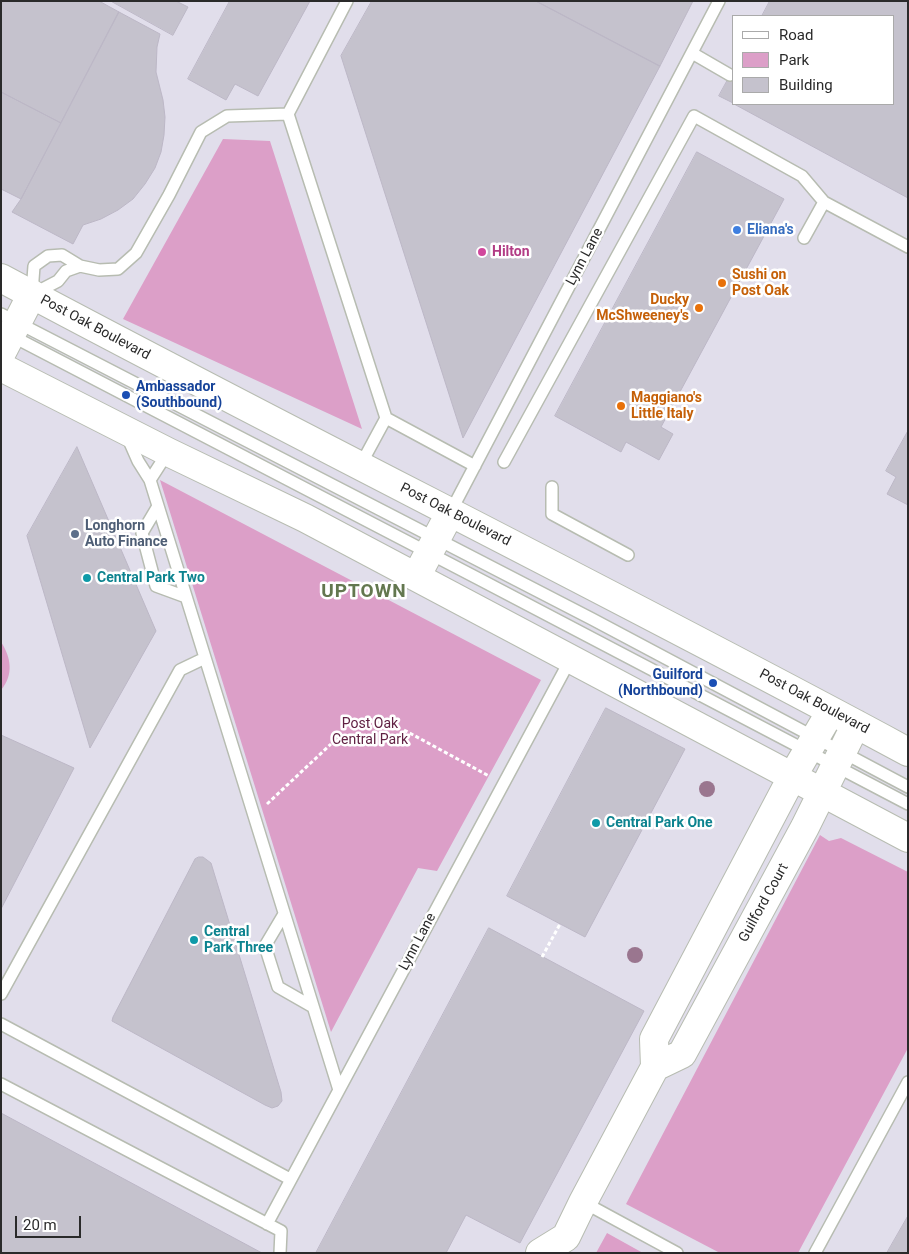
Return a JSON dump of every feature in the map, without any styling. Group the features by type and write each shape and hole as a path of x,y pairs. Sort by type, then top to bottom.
{"main road":[{"name":"Post Oak Boulevard","path":"1,278 450,513 511,542 908,752"},
{"path":"6,332 32,294"},
{"path":"1,367 125,431 306,518 908,838"},
{"path":"416,576 450,513"},
{"path":"540,1253 568,1245 582,1202 655,1067 654,1039 792,777 831,711"},
{"name":"Guilford Court","path":"655,1067 682,1054 805,827 856,724"}],"lane":[{"path":"347,1 288,114 386,418 475,466"},
{"name":"Lynn Lane","path":"450,513 719,1"},
{"path":"692,53 730,75"},
{"path":"32,294 34,266 48,256 62,255 80,266 99,270 118,269 136,253 201,132 227,116 288,114"},
{"path":"504,462 694,116 802,176 824,202 908,247"},
{"path":"804,238 824,202"},
{"path":"32,294 58,281 66,271 80,266"},
{"path":"6,332 432,546 838,759 908,804"},
{"path":"6,332 432,546 627,638 812,745"},
{"path":"360,466 386,418"},
{"path":"125,431 138,461 150,480 338,1090"},
{"path":"150,480 168,452"},
{"path":"552,487 552,514 628,555"},
{"path":"158,506 142,533 156,586 186,597"},
{"path":"1,994 180,670 205,658"},
{"name":"Lynn Lane","path":"267,1224 570,660"},
{"path":"838,759 908,786"},
{"path":"284,914 265,946 278,987 312,1007"},
{"path":"1,1024 290,1179"},
{"path":"815,1253 908,1082"},
{"path":"1,1084 281,1231 280,1253"},
{"path":"582,1202 677,1253"}],"path":[{"path":"404,730 503,783"},
{"path":"254,816 331,744"},
{"path":"542,957 560,924"}],"green space":[{"path":"223,139 270,141 362,429 123,319"},
{"name":"Post Oak Central Park","path":"160,480 541,680 437,871 418,868 331,1032"},
{"path":"1,642 10,666 8,678 1,690"},
{"path":"820,835 829,841 841,838 908,872 908,1048 798,1253 720,1253 626,1204"},
{"path":"607,1233 643,1253 596,1253"}],"building":[{"path":"1,1 99,1 119,12 61,123 1,92"},
{"path":"111,1 176,1 188,7 173,35"},
{"path":"230,1 310,1 258,96 235,84 226,100 188,79"},
{"name":"Hilton","path":"372,1 536,1 660,66 463,438 341,56"},
{"path":"536,1 693,1 660,66"},
{"path":"770,1 908,1 908,198 736,105 894,105 894,15 763,15"},
{"path":"119,12 160,34 157,47 156,72 165,117 161,152 155,168 133,199 101,219 83,225 73,244 12,212 21,199"},
{"path":"732,72 732,102 719,96"},
{"path":"1,92 61,123 21,199 1,189"},
{"path":"697,152 784,199 661,427 673,434 659,460 626,442 621,452 555,416"},
{"path":"908,431 908,505 887,494 896,477 886,471"},
{"name":"Central Park Two","path":"77,447 156,631 90,748 27,536"},
{"name":"Central Park One","path":"606,708 685,749 585,937 507,896"},
{"path":"1,735 74,768 1,909"},
{"name":"Central Park Three","path":"203,857 211,863 281,1092 282,1101 278,1106 272,1108 112,1021 195,859"},
{"path":"489,928 644,1011 520,1243 466,1215 446,1253 316,1253"},
{"path":"1,1113 262,1253 1,1253"},
{"path":"908,1216 908,1253 887,1253"}],"place":[{"name":"Eliana's","path":"737,230"},
{"name":"Hilton","path":"482,252"},
{"name":"Sushi on Post Oak","path":"722,283"},
{"name":"Ducky McShweeney's","path":"699,308"},
{"name":"Ambassador (Southbound)","path":"126,395"},
{"name":"Maggiano's Little Italy","path":"621,406"},
{"name":"Longhorn Auto Finance","path":"75,534"},
{"name":"Central Park Two","path":"87,578"},
{"name":"Guilford (Northbound)","path":"713,683"},
{"name":"Central Park One","path":"596,823"},
{"name":"Central Park Three","path":"194,940"}],"district":[{"name":"UPTOWN","path":"364,592"}]}
